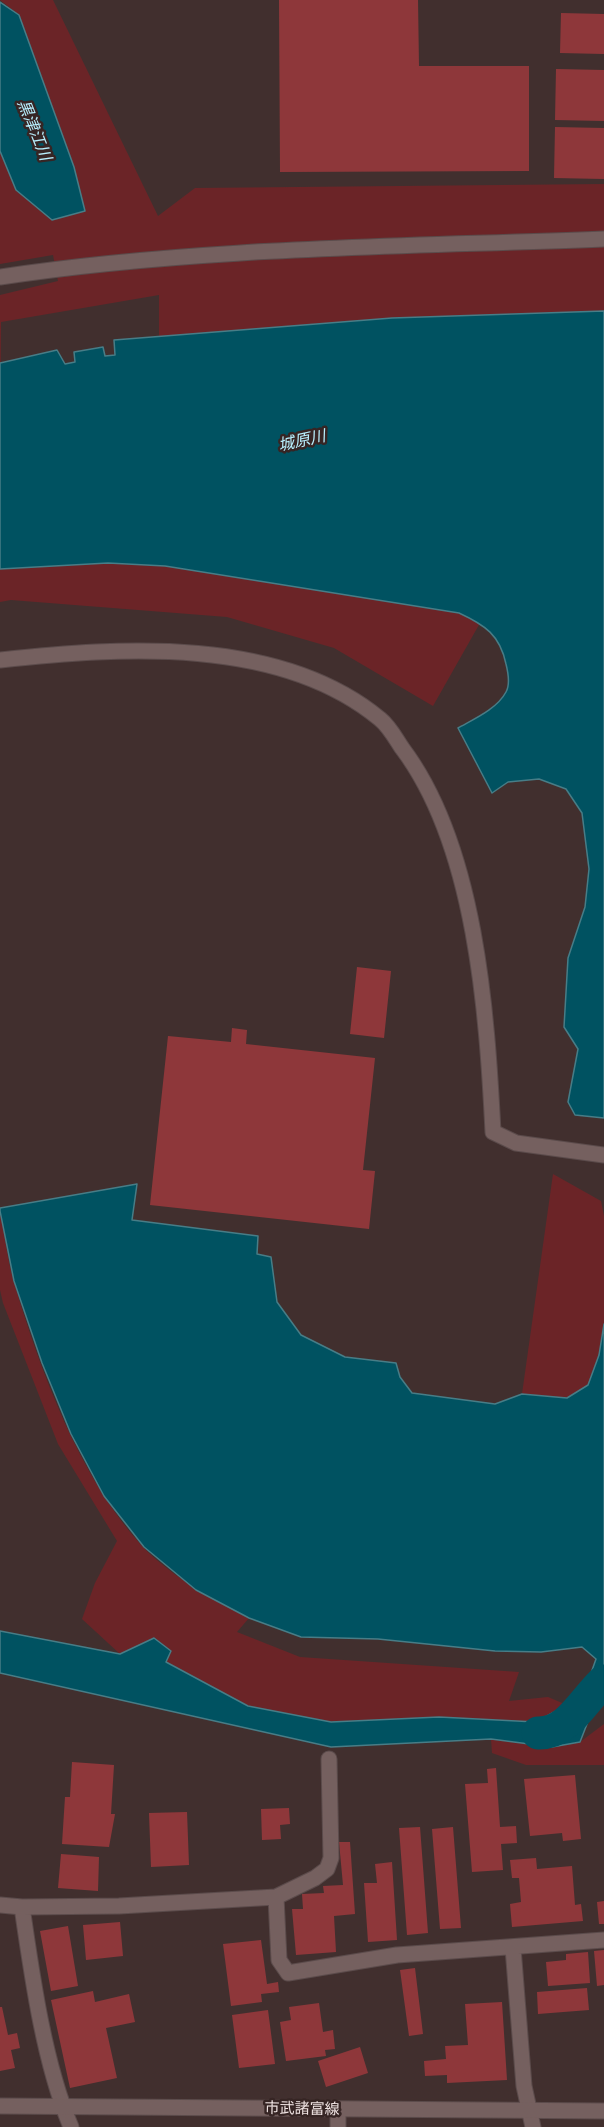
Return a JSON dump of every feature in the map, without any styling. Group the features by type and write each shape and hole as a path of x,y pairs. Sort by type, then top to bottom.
{"street":[{"path":"0,277 52,269 192,256 604,238"},
{"path":"0,660 152,650 209,654 274,668 338,690 382,720 418,769 446,833 465,898 481,975 488,1036 493,1132 516,1143 604,1155"},
{"path":"0,1905 22,1907 208,1902 276,1897 315,1878 327,1869 331,1857 328,1759"},
{"path":"276,1897 279,1960 288,1973 397,1956 604,1940"},
{"path":"22,1907 34,1987 63,2107 71,2127"},
{"path":"513,1948 524,2086 533,2127"},
{"name":"市武諸富線","path":"0,2106 604,2111"},
{"path":"338,2109 338,2127"}],"shaded area":[{"path":"0,0 53,0 158,216 195,188 604,184 604,332 114,340 159,336 159,295 1,322 0,453 0,295 58,281 53,255 0,264 0,151 16,190 74,167 19,15"},
{"path":"480,478 508,673 502,645 480,623 433,706 334,648 227,617 11,600 0,602 0,566"},
{"path":"553,1174 601,1201 604,1216 604,1324 599,1355 588,1385 567,1398 522,1394"},
{"path":"0,1211 12,1273 24,1316 50,1387 81,1457 120,1520 143,1547 180,1578 249,1618 237,1632 300,1657 519,1672 509,1701 548,1697 567,1705 537,1723 439,1717 331,1722 248,1706 166,1662 154,1638 120,1654 82,1619 95,1583 117,1541 58,1444 3,1303 0,1290"},
{"path":"604,1724 604,1765 526,1765 492,1753 491,1739 552,1747 580,1742"}],"water":[{"name":"黒津江川","path":"0,2 19,15 74,167 85,211 52,220 16,190 0,151"},
{"name":"城原川","path":"604,311 604,1118 575,1115 568,1102 578,1049 564,1027 568,958 585,907 589,869 582,813 566,789 539,779 508,782 492,793 458,728 497,704 507,689 506,664 500,645 495,638 484,627 459,613 165,566 108,563 0,569 0,363 57,350 65,364 75,362 74,352 103,347 105,356 115,355 114,340 392,318"},
{"path":"137,1184 132,1220 258,1236 257,1254 271,1257 277,1302 301,1335 345,1357 396,1363 400,1377 412,1393 495,1404 522,1394 567,1398 588,1385 599,1355 604,1324 604,1688 590,1676 596,1659 582,1647 541,1652 495,1651 378,1639 301,1637 249,1618 196,1590 144,1547 104,1496 71,1434 42,1363 14,1281 0,1211 0,1208"},
{"path":"0,1631 120,1654 154,1638 171,1651 166,1662 248,1706 331,1722 439,1717 536,1722 567,1705 587,1724 580,1742 552,1747 491,1739 331,1747 0,1673"}],"building":[{"path":"279,0 418,0 419,66 529,66 529,171 280,172"},
{"path":"561,13 604,14 604,54 560,53"},
{"path":"556,69 604,70 604,121 555,120"},
{"path":"555,127 604,128 604,179 554,178"},
{"path":"357,967 391,971 384,1038 350,1034"},
{"path":"232,1028 247,1030 246,1044 375,1058 363,1170 375,1171 369,1229 150,1205 168,1036 231,1042"},
{"path":"72,1762 114,1765 111,1814 115,1814 109,1847 62,1844 65,1797 70,1797"},
{"path":"496,1768 500,1827 516,1826 517,1843 501,1844 503,1870 472,1872 465,1784 488,1783 487,1769"},
{"path":"575,1775 581,1839 563,1841 562,1833 530,1836 524,1779"},
{"path":"289,1808 290,1824 280,1825 281,1839 262,1840 261,1809"},
{"path":"187,1812 189,1865 151,1867 149,1813"},
{"path":"420,1827 428,1933 407,1935 399,1828"},
{"path":"453,1827 461,1928 440,1929 432,1829"},
{"path":"339,1842 350,1842 355,1914 334,1916 336,1952 296,1955 292,1909 303,1909 302,1894 324,1893 323,1886 343,1885"},
{"path":"61,1854 99,1857 98,1891 58,1888"},
{"path":"536,1858 537,1869 572,1866 575,1905 581,1904 583,1921 512,1927 510,1904 521,1902 519,1878 512,1878 510,1860"},
{"path":"392,1862 397,1940 368,1942 364,1883 377,1883 375,1864"},
{"path":"604,1901 604,1924 599,1924 597,1902"},
{"path":"120,1922 123,1956 86,1960 83,1925"},
{"path":"68,1926 78,1986 51,1991 40,1931"},
{"path":"261,1940 267,1984 278,1982 279,1992 261,1994 262,2002 231,2006 223,1944"},
{"path":"604,1950 604,1985 597,1986 594,1951"},
{"path":"588,1952 590,1983 548,1986 546,1962 566,1960 566,1954"},
{"path":"415,1968 423,2034 409,2036 400,1970"},
{"path":"587,1988 589,2010 538,2014 537,1992"},
{"path":"93,1991 95,2002 129,1994 135,2022 106,2028 117,2078 70,2088 51,2000"},
{"path":"502,2002 507,2080 447,2083 447,2075 425,2076 424,2061 446,2059 445,2046 468,2045 465,2004"},
{"path":"319,2003 323,2032 333,2030 335,2049 325,2050 326,2056 286,2061 280,2022 291,2020 289,2007"},
{"path":"0,2007 2,2007 8,2035 17,2033 20,2048 11,2050 15,2068 0,2071"},
{"path":"268,2010 275,2064 239,2068 232,2015"},
{"path":"360,2047 368,2073 326,2087 318,2061"}],"waterway":[{"path":"538,1733 549,1732 567,1722 604,1681"}]}
